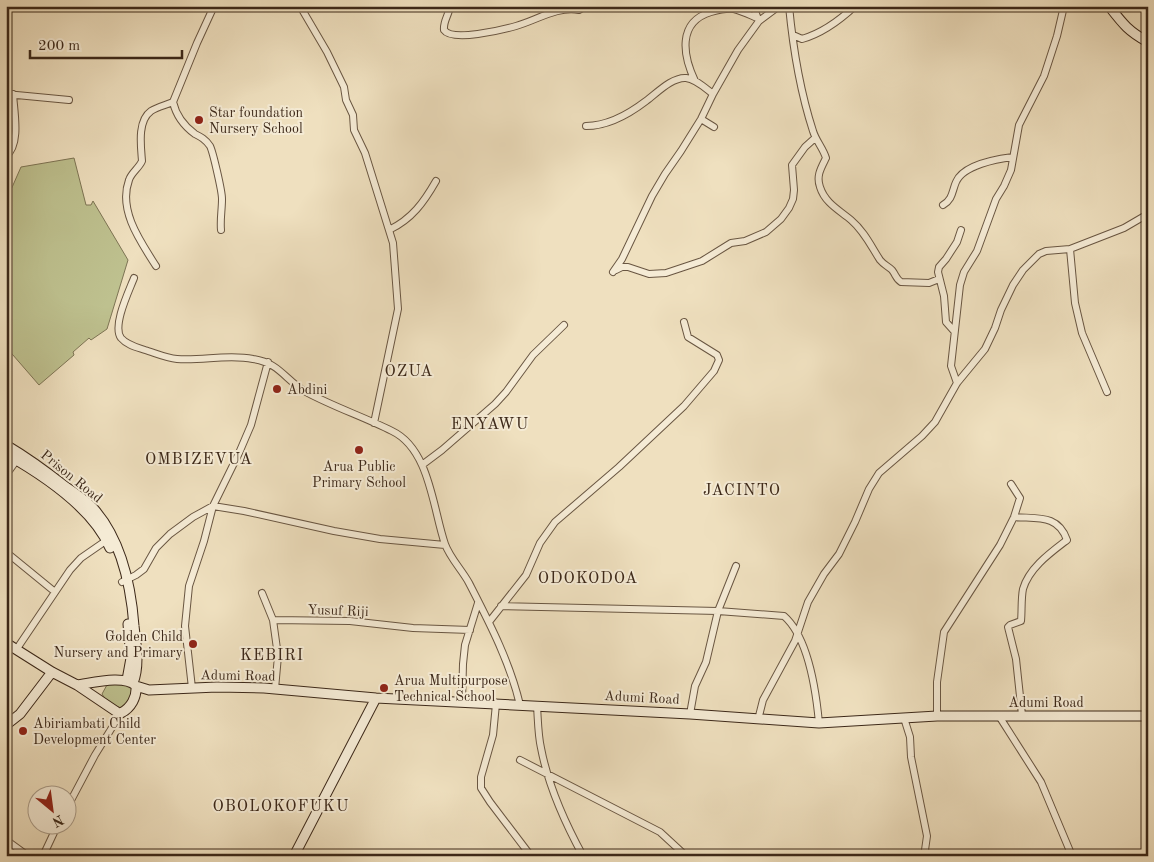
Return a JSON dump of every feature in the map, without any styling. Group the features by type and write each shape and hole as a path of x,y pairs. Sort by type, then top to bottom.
{"main road":[{"path":"1109,6 1123,25 1132,33 1148,42"},
{"name":"Prison Road","path":"6,445 33,470 89,514 107,540 124,581"},
{"name":"Prison Road","path":"6,454 37,464 93,508 110,534 122,562 133,686"},
{"path":"6,644 77,685 110,709 121,713 128,708 133,686"},
{"path":"6,725 20,714 52,672"},
{"name":"Adumi Road","path":"77,685 111,680 149,690 192,688 275,689 376,698 690,714 818,723 937,716 1148,716"},
{"path":"98,700 98,692 102,682"},
{"path":"295,855 376,698"}],"street":[{"path":"214,6 173,102 182,122 194,133 204,138 212,150 222,193 221,230"},
{"path":"300,6 327,52 344,87 346,100 353,115 354,130 365,153 389,230 395,256 398,309 374,423"},
{"path":"450,6 445,19 444,30 450,34 458,35 506,29 541,16 570,9 579,10 586,6"},
{"path":"753,6 758,19"},
{"path":"779,6 758,19 738,50 712,94 701,119 652,196 622,259 613,272 622,267 628,267 649,274 666,273 702,260 730,243 745,241 766,232 781,219 789,208 794,190 792,165 800,153 815,138"},
{"path":"790,6 794,50 805,106 815,138 824,151 826,158 819,172 818,181 820,188 828,201 851,220 864,234 880,260 898,280 902,282 929,283 939,279"},
{"path":"793,35 802,39 818,34 844,16 854,6"},
{"path":"957,383 951,366 960,286 964,272 977,252 996,199 1011,170 1019,125 1044,76 1057,36 1064,6"},
{"path":"694,81 685,57 685,43 693,22 700,16 721,10 733,9 758,19"},
{"path":"586,126 607,124 645,102 659,90 680,79 688,78 712,94"},
{"path":"6,156 12,151 15,138 10,94 69,100"},
{"path":"156,266 129,218 127,189 129,178 142,161 141,132 143,122 150,112 173,102"},
{"path":"701,119 714,127"},
{"path":"943,205 949,201 953,194 955,182 966,171 993,160 1013,158"},
{"path":"389,230 408,219 418,209 436,180"},
{"path":"758,720 764,700 786,658 808,602 824,574 839,554 879,473 928,430 957,383 984,349 1013,285 1023,270 1038,254 1046,251 1070,249 1124,228 1148,214"},
{"path":"954,331 946,322 944,296 939,279 939,267 951,252 961,230"},
{"path":"1070,249 1075,303 1082,333 1107,392"},
{"path":"134,278 118,322 118,331 122,340 130,345 175,359 229,357 252,358 268,362 277,367 304,390 333,406 394,432 410,446 422,465 446,545 468,582 488,622 515,683 520,705"},
{"path":"488,622 526,575 540,543 554,522 661,428 684,406 714,371 719,360 717,355 688,337 684,322"},
{"path":"422,465 495,404 533,355 564,325"},
{"path":"192,688 185,626 189,586 213,506 251,425 268,362"},
{"path":"6,475 19,457"},
{"path":"937,716 937,682 944,632 1000,545 1014,517 1020,500 1011,484"},
{"path":"124,581 144,569 156,548 170,534 213,506 380,539 446,545"},
{"path":"1014,517 1049,520 1060,527 1067,540 1046,557 1029,577 1022,592 1021,621 1008,627 1016,659 1022,715"},
{"path":"16,650 70,570 81,558 107,540"},
{"path":"6,552 55,592"},
{"path":"690,714 695,686 706,662 718,610 736,566"},
{"path":"262,593 273,620 278,656 275,689"},
{"path":"462,702 463,664 466,645 478,602"},
{"path":"501,606 552,609 718,610 784,616 797,633 816,688 818,723"},
{"name":"Yusuf Riji","path":"273,620 350,621 413,628 470,630"},
{"path":"496,704 493,735 481,777 481,788 531,856"},
{"path":"537,706 541,748 548,774 562,811 583,856"},
{"path":"78,787 121,713"},
{"path":"999,716 1041,782 1072,856"},
{"path":"904,718 910,737 911,757 927,836 925,850 928,856"},
{"path":"520,760 660,832 686,856"},
{"path":"43,856 53,834"},
{"path":"6,840 28,856"}],"green space":[{"path":"74,158 86,205 91,205 93,201 128,260 107,329 91,340 89,338 73,352 74,355 39,385 6,347 6,201 21,167"},
{"path":"108,683 132,684 135,694 123,708 113,705 102,694"}],"place":[{"name":"Star foundation Nursery School","path":"199,120"},
{"name":"Abdini","path":"277,389"},
{"name":"Arua Public Primary School","path":"359,450"},
{"name":"Golden Child Nursery and Primary","path":"193,644"},
{"name":"Arua Multipurpose Technical School","path":"384,688"},
{"name":"Abiriambati Child Development Center","path":"23,731"}],"district":[{"name":"OZUA","path":"409,370"},
{"name":"ENYAWU","path":"490,423"},
{"name":"OMBIZEVUA","path":"199,458"},
{"name":"JACINTO","path":"742,489"},
{"name":"ODOKODOA","path":"588,577"},
{"name":"KEBIRI","path":"272,654"},
{"name":"OBOLOKOFUKU","path":"281,805"}]}
